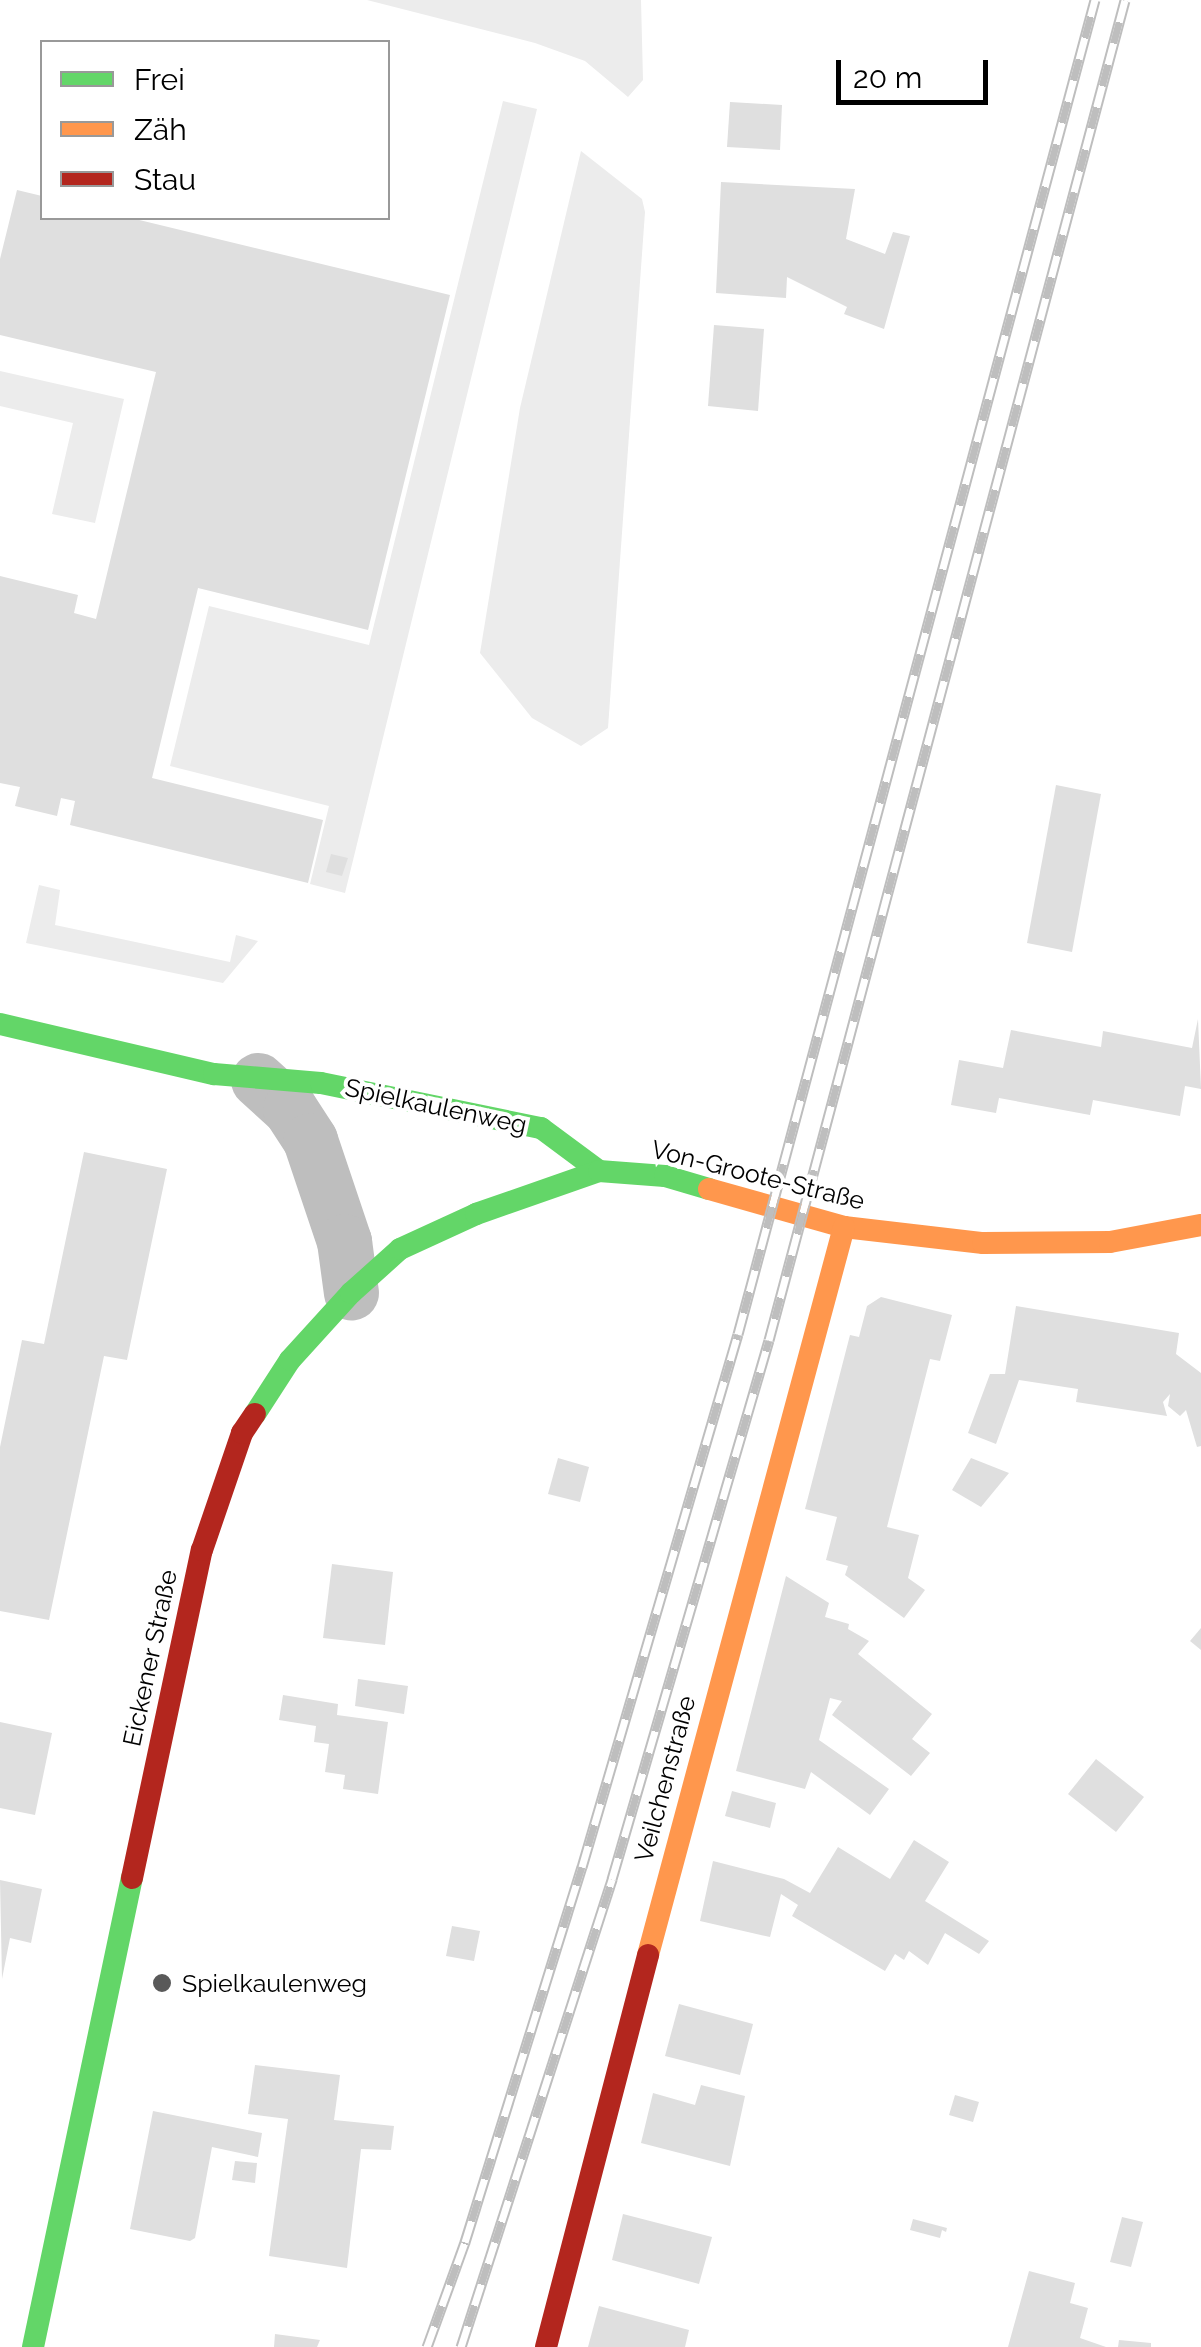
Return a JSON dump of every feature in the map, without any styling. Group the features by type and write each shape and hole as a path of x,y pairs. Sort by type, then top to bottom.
{"street":[{"name":"Spielkaulenweg","path":"0,1024 214,1074 321,1083 541,1128 599,1171"},
{"path":"258,1080 290,1109 310,1140 344,1241 350,1293"},
{"name":"Von-Groote-Straße","path":"599,1171 665,1176 844,1227 1001,1242 1110,1242 1201,1225"},
{"name":"Eickener Straße","path":"33,2347 202,1550 242,1433 290,1360 350,1293 400,1249 476,1214 599,1171"},
{"name":"Veilchenstraße","path":"546,2347 755,1545 844,1227"}],"shaded area":[{"path":"367,0 641,0 643,80 628,97 585,61 535,43"},
{"path":"503,101 537,109 345,893 310,884 329,806 170,766 209,606 369,645"},
{"path":"581,151 642,199 645,212 608,728 581,746 532,718 480,653 520,408"},
{"path":"0,371 124,399 95,523 52,514 73,423 0,406"},
{"path":"39,885 60,890 55,925 230,962 236,935 258,941 223,983 26,943"}],"building":[{"path":"730,102 782,105 780,150 727,147"},
{"path":"721,182 855,189 846,239 885,254 893,232 910,236 884,329 844,314 847,307 787,277 786,298 716,293"},
{"path":"17,190 40,196 40,220 139,220 450,295 368,630 198,588 152,778 323,820 308,883 70,825 75,801 61,798 57,816 15,806 20,787 0,783 0,576 78,595 74,613 96,619 156,372 0,335 0,259"},
{"path":"714,325 764,329 758,411 708,406"},
{"path":"1056,785 1101,794 1072,952 1027,943"},
{"path":"331,854 348,858 342,876 326,872"},
{"path":"1198,1019 1201,1089 1185,1086 1180,1116 1093,1100 1090,1115 999,1098 996,1113 951,1105 959,1060 1003,1068 1011,1030 1101,1047 1103,1031 1192,1048"},
{"path":"84,1152 167,1169 127,1360 104,1356 49,1620 0,1611 0,1447 22,1340 44,1344"},
{"path":"881,1297 952,1315 940,1361 930,1359 887,1527 919,1535 908,1578 925,1590 904,1618 845,1575 848,1566 826,1560 837,1517 805,1509 850,1335 859,1337 867,1306"},
{"path":"1016,1306 1179,1333 1176,1354 1201,1373 1201,1446 1197,1447 1186,1410 1180,1416 1168,1406 1170,1394 1163,1402 1167,1416 1076,1402 1078,1389 1019,1380 996,1444 968,1433 990,1374 1005,1374"},
{"path":"558,1458 589,1467 580,1502 548,1494"},
{"path":"971,1458 1009,1473 981,1507 952,1490"},
{"path":"332,1564 393,1572 385,1645 323,1638"},
{"path":"786,1576 829,1603 825,1617 849,1624 848,1629 869,1641 858,1654 932,1714 912,1739 930,1753 911,1776 832,1715 842,1701 830,1698 819,1740 889,1789 870,1815 811,1772 805,1789 736,1771"},
{"path":"1201,1628 1201,1650 1190,1641"},
{"path":"358,1679 408,1686 404,1714 355,1706"},
{"path":"283,1695 338,1704 337,1715 388,1722 378,1794 343,1789 345,1775 325,1772 329,1744 314,1742 316,1726 279,1720"},
{"path":"0,1722 52,1733 35,1815 0,1808"},
{"path":"1096,1759 1144,1797 1116,1832 1068,1794"},
{"path":"732,1791 776,1803 770,1828 725,1816"},
{"path":"914,1840 949,1862 925,1901 989,1941 979,1954 945,1933 928,1965 909,1951 904,1960 895,1954 885,1971 792,1916 798,1905 781,1894 770,1937 700,1921 713,1861 784,1879 810,1893 838,1847 890,1879"},
{"path":"0,1880 42,1889 31,1943 10,1938 2,1979"},
{"path":"452,1926 480,1931 474,1961 446,1956"},
{"path":"679,2004 753,2024 740,2075 665,2056"},
{"path":"255,2065 340,2075 334,2120 394,2126 391,2150 361,2149 347,2268 269,2256 288,2119 248,2114"},
{"path":"701,2085 745,2096 730,2166 641,2143 653,2093 695,2105"},
{"path":"955,2095 979,2102 973,2122 949,2115"},
{"path":"153,2111 262,2133 258,2157 212,2147 195,2238 190,2241 130,2229"},
{"path":"235,2161 257,2163 255,2183 232,2180"},
{"path":"623,2214 712,2237 699,2284 612,2260"},
{"path":"1122,2217 1143,2222 1131,2267 1110,2262"},
{"path":"913,2219 947,2228 946,2232 942,2230 940,2238 910,2230"},
{"path":"1029,2271 1075,2283 1070,2303 1088,2308 1080,2338 1106,2347 1008,2347"},
{"path":"599,2306 689,2330 685,2347 588,2347"},
{"path":"275,2334 320,2340 317,2347 274,2347"},
{"path":"1119,2340 1151,2343 1151,2347 1118,2347"}],"railway":[{"path":"427,2347 465,2242 582,1867 738,1334 1095,0"},
{"path":"461,2347 612,1879 769,1340 1125,0"}],"traffic: fast":[{"path":"0,1024 214,1074 321,1083 541,1128 599,1171"},
{"path":"255,1414 290,1360 351,1293 400,1249 476,1214 599,1171 665,1176 709,1189"},
{"path":"33,2347 132,1878"}],"traffic: slow":[{"path":"709,1189 844,1227 983,1243 1110,1242 1201,1225"},
{"path":"648,1955 844,1227"}],"traffic: jam":[{"path":"132,1878 202,1550 242,1433 255,1414"},
{"path":"546,2347 648,1955"}],"place":[{"name":"Spielkaulenweg","path":"162,1983"}]}
